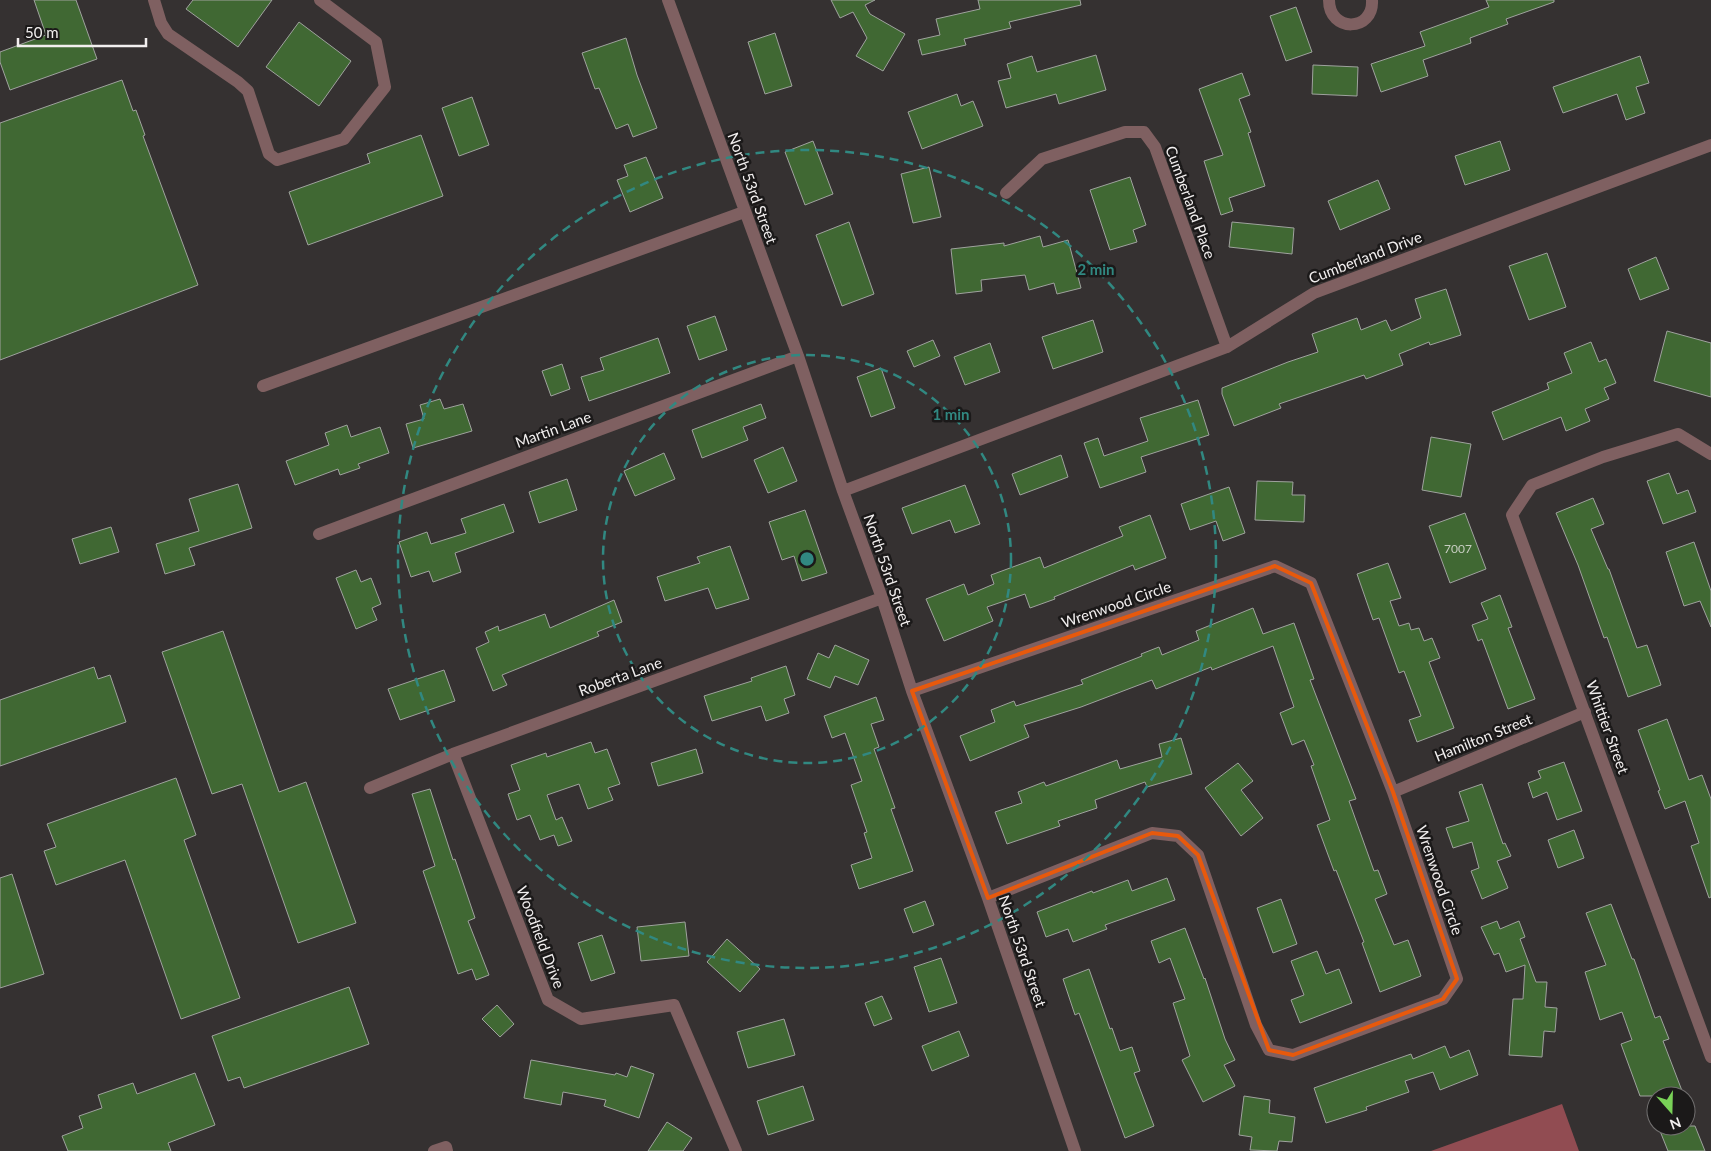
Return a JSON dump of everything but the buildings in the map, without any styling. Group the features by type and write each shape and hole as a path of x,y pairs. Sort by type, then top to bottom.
{"street":[{"path":"154,0 161,23 168,34 238,82 248,91 270,154 277,160 344,139 385,87 376,42 320,0"},
{"name":"North 53rd Street","path":"668,0 798,356 843,491 882,598 912,691 988,898 1075,1151"},
{"path":"1329,0 1329,8 1332,14 1343,23 1350,25 1357,24 1368,16 1372,10 1372,0"},
{"name":"Cumberland Place","path":"1006,193 1042,159 1125,132 1144,132 1155,147 1227,347"},
{"name":"Cumberland Drive","path":"843,491 1227,347 1314,293 1711,145"},
{"path":"262,386 744,212"},
{"name":"Martin Lane","path":"319,534 798,356"},
{"name":"Whittier Street","path":"1711,454 1678,434 1603,457 1532,485 1512,515 1711,1057"},
{"name":"Wrenwood Circle","path":"912,691 1275,566 1311,583 1392,792 1457,979 1443,999 1293,1055 1268,1050 1256,1025 1198,855 1178,836 1152,833 988,898"},
{"name":"Roberta Lane","path":"370,788 453,754 882,598"},
{"name":"Hamilton Street","path":"1392,792 1585,712"},
{"name":"Woodfield Drive","path":"453,754 548,1000 582,1019 674,1005 736,1151"},
{"path":"434,1151 446,1147 447,1151"}],"highlighted area":[{"path":"1275,566 1311,583 1393,792 1457,979 1443,999 1293,1055 1269,1050 1198,855 1178,836 1152,833 988,898 912,691"}],"shaded area":[{"path":"1562,1104 1579,1151 1431,1151"}]}
